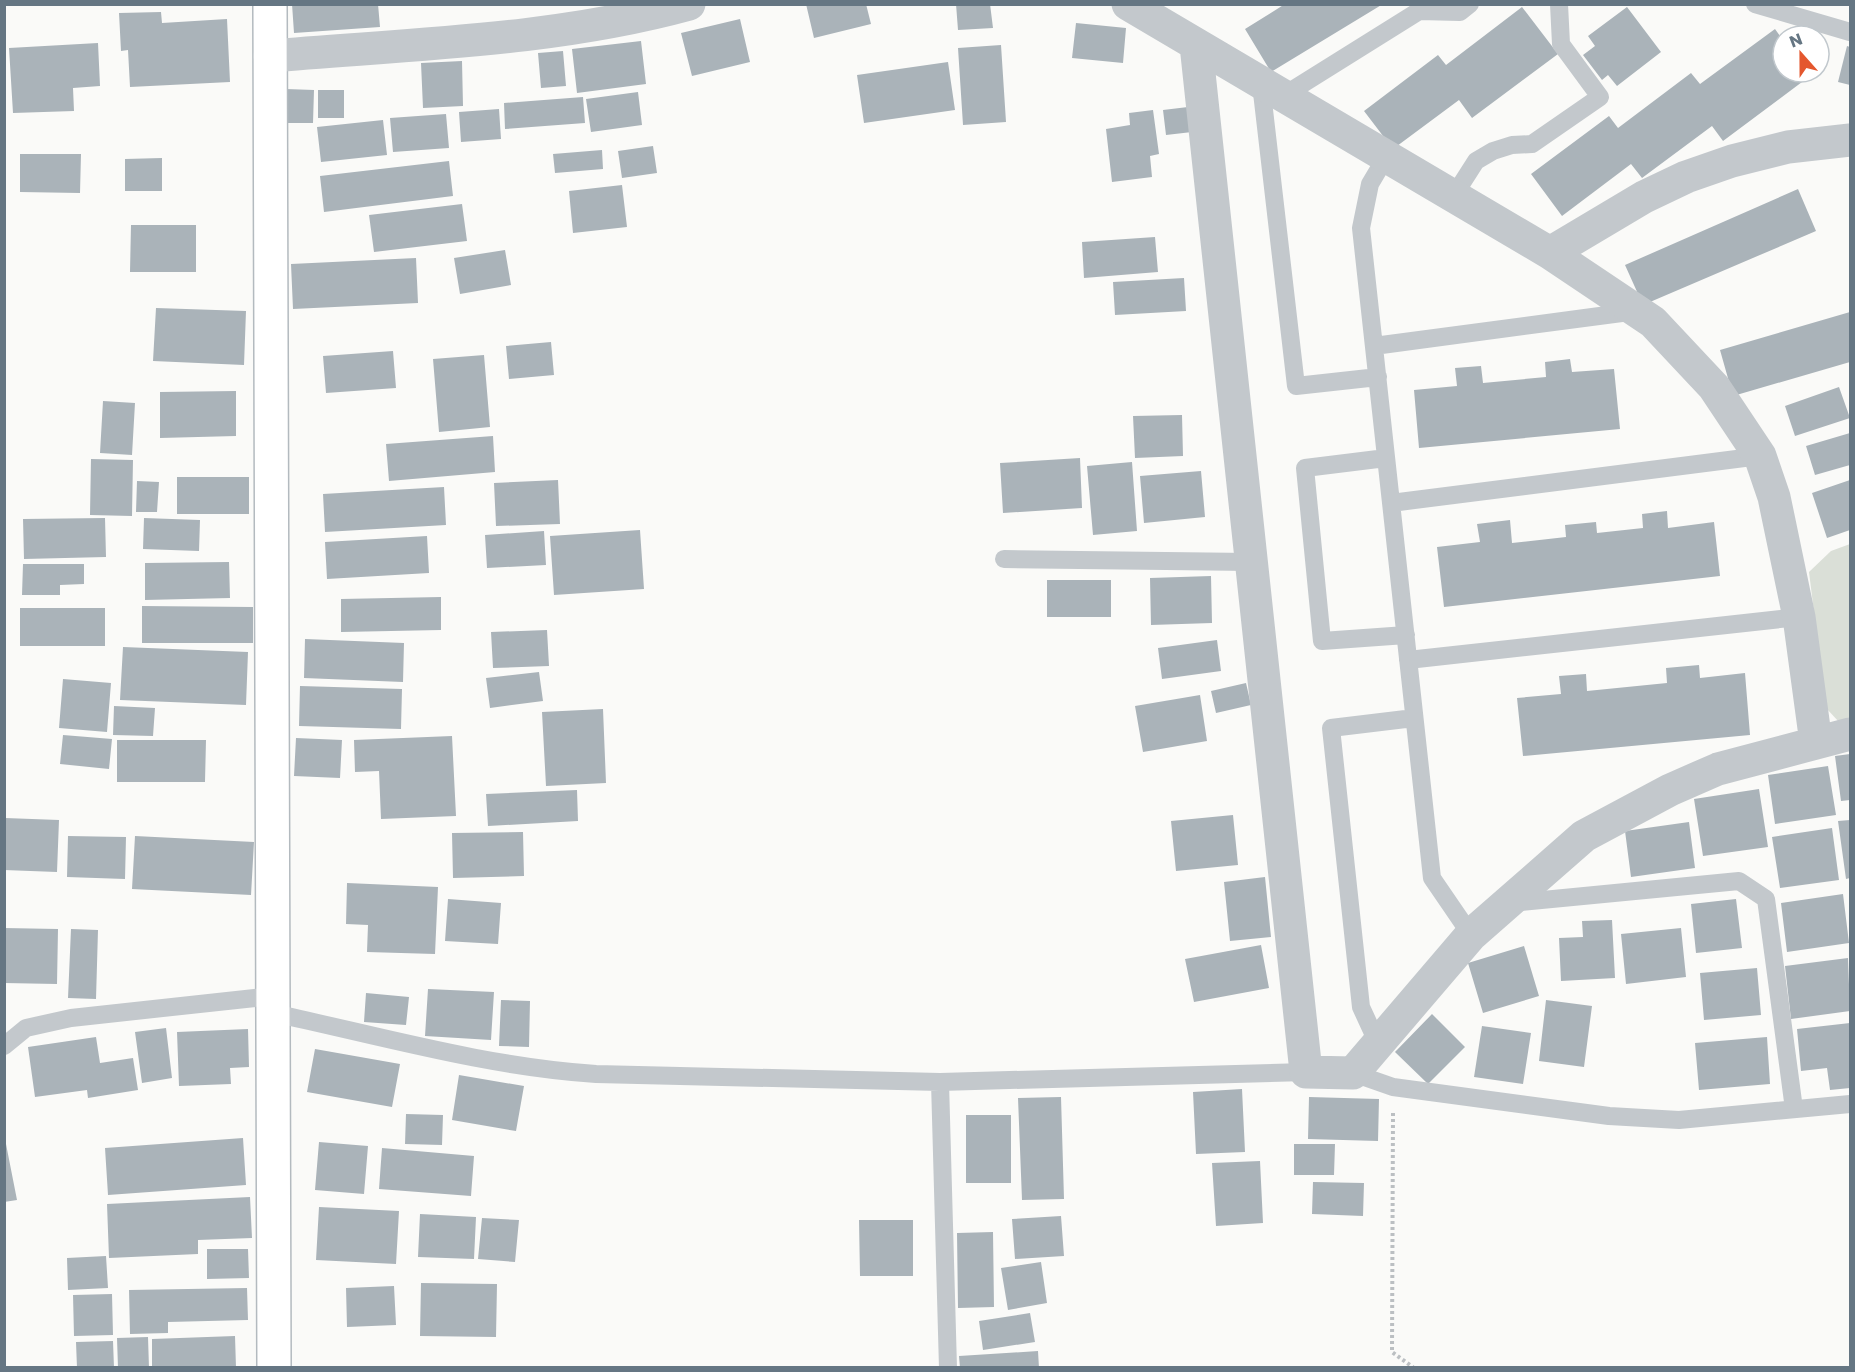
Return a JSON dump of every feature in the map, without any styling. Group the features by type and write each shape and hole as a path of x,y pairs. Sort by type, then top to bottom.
{"street":[{"path":"270,4 274,1368"},
{"path":"270,57 558,31 640,18 689,4"},
{"path":"1128,4 1550,253 1653,322 1714,387 1760,456 1774,497 1799,617 1816,743"},
{"path":"1196,45 1306,1072 1353,1073 1471,935 1584,836 1625,812 1718,770 1851,734"},
{"path":"1550,253 1644,197 1686,177 1732,161 1788,147 1851,140"}],"lane":[{"path":"1378,377 1296,386 1272,90 1419,11 1460,12 1470,4"},
{"path":"1453,196 1476,161 1493,151 1512,145 1532,144 1600,97 1561,44 1558,4"},
{"path":"1755,4 1851,32"},
{"path":"1386,157 1370,184 1361,228 1414,718 1432,878 1471,935"},
{"path":"1374,345 1636,311"},
{"path":"1391,503 1760,456"},
{"path":"1386,458 1305,468 1322,641 1406,635"},
{"path":"1004,559 1251,562"},
{"path":"1408,660 1799,617"},
{"path":"1378,1044 1362,1007 1331,728 1414,718"},
{"path":"1506,903 1739,881 1766,899 1794,1109"},
{"path":"4,1046 26,1028 71,1018 273,1004 498,1062 559,1072 723,1079 940,1083 1306,1072"},
{"path":"1353,1073 1393,1087 1609,1116 1679,1120 1851,1104"},
{"path":"940,1083 948,1368"}],"path":[{"path":"1393,1087 1392,1352 1414,1368"}],"shaded area":[{"path":"1850,544 1850,719 1840,723 1826,708 1809,572 1831,551"}],"building":[{"path":"292,4 378,4 380,27 294,33"},
{"path":"806,4 866,4 871,24 814,38"},
{"path":"956,4 990,4 993,28 958,30"},
{"path":"1285,4 1383,4 1271,72 1245,29"},
{"path":"1522,7 1558,54 1472,118 1459,100 1393,149 1364,111 1438,55 1446,65"},
{"path":"1627,7 1661,52 1617,86 1608,75 1602,80 1583,55 1595,46 1588,36"},
{"path":"161,12 162,23 227,19 230,82 130,87 128,50 121,51 119,13"},
{"path":"740,19 750,62 692,76 681,33"},
{"path":"1076,23 1126,28 1123,63 1072,58"},
{"path":"1771,32 1771,84 1799,84 1723,141 1712,126 1642,178 1631,164 1562,216 1531,174 1609,116 1618,128 1691,73 1700,84"},
{"path":"641,41 646,84 577,93 572,49"},
{"path":"98,43 100,86 73,88 74,111 13,113 9,48"},
{"path":"1001,45 1006,122 963,125 958,48"},
{"path":"1847,46 1850,47 1850,85 1838,82"},
{"path":"563,51 566,86 541,88 538,53"},
{"path":"462,61 463,106 423,108 421,63"},
{"path":"948,62 955,110 864,123 857,75"},
{"path":"286,89 314,90 313,123 287,123"},
{"path":"318,90 344,90 344,118 318,118"},
{"path":"638,92 642,125 591,132 586,99"},
{"path":"583,97 585,123 505,129 504,103"},
{"path":"1188,107 1192,132 1166,135 1163,110"},
{"path":"499,109 501,139 461,142 459,112"},
{"path":"1153,110 1159,154 1150,156 1152,177 1112,182 1106,129 1130,125 1129,113"},
{"path":"446,114 449,148 393,152 390,118"},
{"path":"383,120 387,155 321,162 317,127"},
{"path":"653,146 657,173 622,178 618,151"},
{"path":"602,150 603,169 555,173 553,154"},
{"path":"20,154 81,154 80,193 20,192"},
{"path":"162,158 162,191 125,191 125,159"},
{"path":"449,161 453,196 324,212 320,176"},
{"path":"622,185 627,227 573,233 569,191"},
{"path":"1798,189 1816,231 1643,305 1625,265"},
{"path":"462,204 467,241 374,252 369,215"},
{"path":"131,225 196,225 196,272 130,272"},
{"path":"1155,237 1158,272 1084,278 1082,242"},
{"path":"505,250 511,285 460,294 454,258"},
{"path":"416,258 418,303 293,309 291,264"},
{"path":"1184,278 1186,311 1115,315 1113,282"},
{"path":"156,308 246,311 244,365 153,361"},
{"path":"1850,312 1850,362 1733,396 1720,350"},
{"path":"551,342 554,375 509,379 506,346"},
{"path":"393,351 396,388 326,393 323,356"},
{"path":"484,355 490,427 439,432 433,359"},
{"path":"1570,359 1572,372 1614,369 1620,429 1419,448 1414,390 1457,386 1455,368 1481,366 1483,383 1546,377 1545,362"},
{"path":"1839,387 1850,418 1795,436 1785,406"},
{"path":"236,391 236,436 160,438 160,392"},
{"path":"103,401 135,403 132,455 100,453"},
{"path":"1182,415 1183,456 1135,458 1133,416"},
{"path":"1850,433 1850,465 1815,475 1806,446"},
{"path":"493,436 495,472 389,481 386,444"},
{"path":"1080,458 1082,508 1003,513 1000,463"},
{"path":"91,459 133,460 132,516 90,515"},
{"path":"1132,462 1137,531 1093,535 1087,466"},
{"path":"1201,471 1205,517 1144,523 1140,476"},
{"path":"177,477 249,477 249,514 177,514"},
{"path":"558,480 560,524 496,526 494,483"},
{"path":"1850,480 1850,530 1827,538 1812,493"},
{"path":"137,481 159,482 157,512 136,512"},
{"path":"444,487 446,525 325,532 323,494"},
{"path":"1667,511 1668,528 1714,522 1720,576 1444,607 1437,547 1480,542 1477,524 1510,520 1512,543 1566,537 1565,525 1596,522 1597,533 1643,528 1642,514"},
{"path":"105,518 106,557 24,559 23,519"},
{"path":"144,518 200,520 199,551 143,549"},
{"path":"640,530 644,589 554,595 550,536"},
{"path":"544,531 546,565 487,568 485,535"},
{"path":"427,536 429,573 327,579 325,542"},
{"path":"229,562 230,598 145,600 145,563"},
{"path":"23,564 84,564 84,584 60,585 60,595 22,595"},
{"path":"1211,576 1212,623 1151,625 1150,578"},
{"path":"1047,580 1111,580 1111,617 1047,617"},
{"path":"441,597 441,630 341,632 341,599"},
{"path":"142,606 253,607 253,643 142,643"},
{"path":"20,608 105,608 105,646 20,646"},
{"path":"547,630 549,666 493,668 491,632"},
{"path":"305,639 404,643 403,682 304,678"},
{"path":"1217,640 1221,671 1162,679 1158,648"},
{"path":"123,647 248,652 246,705 120,700"},
{"path":"1699,665 1700,678 1745,673 1750,735 1523,756 1517,698 1561,694 1559,676 1586,674 1587,691 1667,683 1666,668"},
{"path":"539,672 543,701 490,708 486,678"},
{"path":"63,679 111,683 107,732 59,728"},
{"path":"1246,683 1251,705 1216,713 1211,691"},
{"path":"300,686 402,689 401,729 299,726"},
{"path":"1200,695 1207,741 1143,752 1135,706"},
{"path":"114,706 155,708 153,736 113,735"},
{"path":"603,709 606,783 546,786 542,712"},
{"path":"63,735 112,739 109,769 60,764"},
{"path":"452,736 456,816 381,819 379,771 355,772 354,740"},
{"path":"296,738 342,740 340,778 294,776"},
{"path":"117,740 206,740 205,782 117,782"},
{"path":"1850,754 1850,800 1841,801 1835,756"},
{"path":"1828,766 1836,815 1775,824 1768,775"},
{"path":"1759,789 1768,847 1703,856 1694,799"},
{"path":"577,790 578,821 488,826 486,794"},
{"path":"1233,815 1238,865 1176,871 1171,821"},
{"path":"5,818 59,820 57,872 4,870"},
{"path":"1850,820 1850,878 1846,879 1838,821"},
{"path":"1689,822 1695,868 1631,877 1625,831"},
{"path":"1832,828 1839,880 1780,888 1772,837"},
{"path":"523,832 524,876 453,878 452,833"},
{"path":"68,836 126,837 125,879 67,877"},
{"path":"135,836 254,842 251,895 132,889"},
{"path":"1265,877 1271,937 1230,941 1224,882"},
{"path":"347,883 438,887 435,954 367,952 368,925 346,924"},
{"path":"1843,894 1849,943 1787,952 1781,903"},
{"path":"448,899 501,903 498,944 445,941"},
{"path":"1736,899 1742,948 1696,953 1691,904"},
{"path":"1612,920 1615,978 1561,981 1559,938 1583,937 1582,921"},
{"path":"4,928 58,929 57,984 4,983"},
{"path":"1681,928 1686,977 1626,984 1621,934"},
{"path":"71,929 98,930 96,999 68,998"},
{"path":"1261,945 1269,988 1194,1002 1185,959"},
{"path":"1524,946 1539,996 1483,1013 1468,963"},
{"path":"1848,958 1850,1011 1791,1019 1785,966"},
{"path":"1757,968 1761,1015 1704,1020 1700,973"},
{"path":"428,989 494,992 491,1040 425,1036"},
{"path":"366,993 409,997 406,1025 364,1022"},
{"path":"501,1000 530,1001 529,1047 499,1046"},
{"path":"1546,1000 1592,1006 1584,1067 1539,1061"},
{"path":"1432,1014 1465,1047 1428,1084 1395,1052"},
{"path":"1850,1023 1850,1088 1830,1090 1827,1068 1801,1071 1797,1029"},
{"path":"1482,1026 1531,1033 1523,1084 1474,1077"},
{"path":"166,1028 172,1078 142,1083 135,1032"},
{"path":"248,1029 249,1067 230,1068 231,1084 179,1086 177,1032"},
{"path":"96,1037 100,1063 133,1058 138,1090 88,1098 87,1090 35,1097 28,1047"},
{"path":"1767,1037 1770,1084 1699,1090 1695,1043"},
{"path":"315,1049 400,1064 392,1107 307,1092"},
{"path":"459,1075 524,1086 516,1131 452,1120"},
{"path":"1242,1089 1245,1152 1196,1154 1193,1092"},
{"path":"1061,1097 1064,1199 1022,1200 1018,1098"},
{"path":"1309,1097 1379,1099 1378,1141 1308,1139"},
{"path":"406,1114 443,1115 442,1145 405,1144"},
{"path":"966,1115 1011,1115 1011,1183 966,1183"},
{"path":"243,1138 246,1185 108,1195 105,1148"},
{"path":"319,1142 368,1146 364,1194 315,1190"},
{"path":"6,1144 17,1200 4,1202 4,1145"},
{"path":"1294,1144 1335,1144 1334,1175 1294,1175"},
{"path":"382,1148 474,1156 471,1196 379,1189"},
{"path":"1260,1161 1263,1223 1216,1226 1212,1163"},
{"path":"1313,1182 1364,1183 1363,1216 1312,1214"},
{"path":"250,1197 252,1238 198,1240 198,1254 109,1258 107,1204"},
{"path":"319,1207 399,1211 396,1264 316,1260"},
{"path":"420,1214 476,1217 474,1259 418,1257"},
{"path":"1061,1216 1064,1256 1015,1259 1012,1219"},
{"path":"482,1218 519,1220 515,1262 478,1259"},
{"path":"859,1220 913,1220 913,1276 860,1276"},
{"path":"993,1232 994,1307 958,1308 957,1233"},
{"path":"207,1249 248,1249 249,1278 207,1279"},
{"path":"106,1256 108,1288 68,1290 67,1258"},
{"path":"1041,1262 1047,1303 1008,1310 1001,1268"},
{"path":"421,1283 497,1284 496,1337 420,1336"},
{"path":"394,1286 396,1325 347,1327 346,1288"},
{"path":"247,1288 248,1320 168,1322 168,1333 130,1334 129,1290"},
{"path":"112,1294 113,1335 74,1336 73,1295"},
{"path":"1030,1313 1035,1342 983,1350 979,1321"},
{"path":"235,1336 236,1368 152,1368 152,1339"},
{"path":"148,1337 149,1368 118,1368 117,1338"},
{"path":"113,1341 114,1368 77,1368 76,1342"},
{"path":"1038,1351 1039,1368 960,1368 959,1356"}]}
